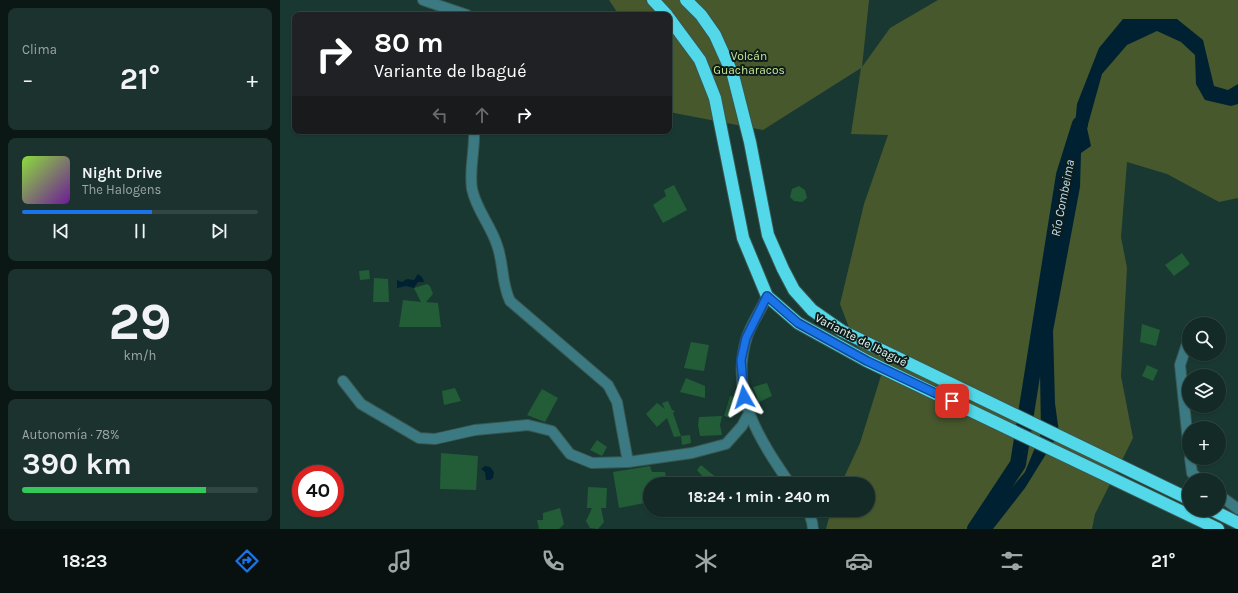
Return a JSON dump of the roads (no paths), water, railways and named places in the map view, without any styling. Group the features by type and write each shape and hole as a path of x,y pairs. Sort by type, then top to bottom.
{"highway":[{"path":"653,0 664,12"},
{"name":"Variante de Ibagué","path":"686,0 701,15 715,35 733,75 750,142 768,235 794,290 812,310 842,331 1182,496"},
{"name":"Variante de Ibagué","path":"672,22 700,60 715,98 743,238 767,296 798,323 867,361 1218,529"},
{"path":"1226,517 1238,523"}],"street":[{"path":"423,0 458,12"},
{"path":"474,134 471,180 472,191 497,244 502,280 510,301 608,385 617,402 628,462"},
{"path":"767,296 746,338 741,360 744,397 760,440 785,477"},
{"path":"1182,359 1180,365 1186,421"},
{"path":"343,381 362,404 419,438 435,439 475,430 528,425 552,431 570,454 592,463 628,462 692,453 726,444 742,426 749,413"},
{"path":"1226,500 1238,509"},
{"path":"810,517 813,529"}],"water":[{"path":"1123,19 1177,19 1203,40 1214,86 1228,90 1238,84 1238,104 1231,106 1205,100 1196,84 1195,55 1181,42 1157,31 1127,45 1102,74 1087,128 1091,146 1081,153 1080,187 1053,331 1055,403 1059,433 1025,488 993,529 976,529 1025,472 1041,433 1040,371 1049,301 1071,169 1077,104 1099,48"},
{"path":"418,274 422,277 424,282 418,282 414,288 406,286 397,288 397,280 402,282 407,279 414,280"},
{"path":"485,466 490,467 494,472 493,478 490,480 486,480 485,472 481,469"}],"waterway":[{"name":"Río Combeima","path":"975,529 1018,464 1064,175 1080,124"}],"park label":[{"name":"Volcán Guacharacos","path":"749,63"}]}
